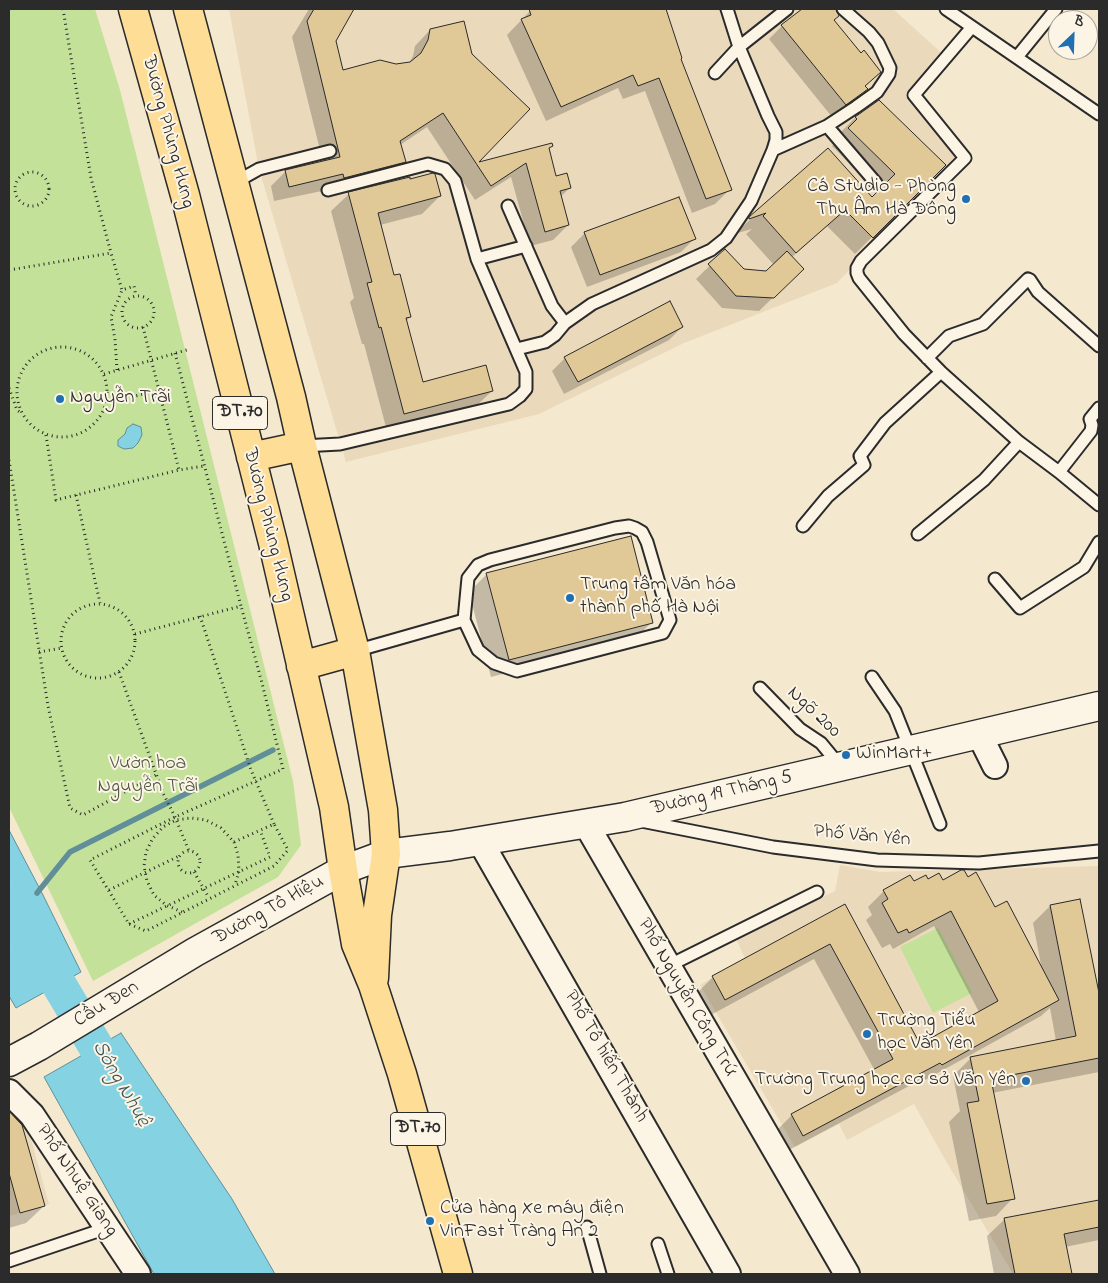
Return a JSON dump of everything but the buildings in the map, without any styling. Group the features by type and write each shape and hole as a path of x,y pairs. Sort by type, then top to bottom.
{"main road":[{"name":"Đường Phùng Hưng","path":"133,9 185,195 273,543 334,806 356,944 373,985 402,1074 458,1274"},
{"name":"Đường Phùng Hưng","path":"188,9 356,651 383,810 386,854 377,915 373,985"},
{"path":"251,457 302,446"},
{"path":"301,666 356,651"}],"street":[{"name":"Đường 19 Tháng 5","path":"343,870 386,854 480,841 625,817 1099,706"},
{"path":"979,734 994,766"},
{"name":"Phố Nguyễn Công Trứ","path":"586,824 847,1274"},
{"name":"Phố Tô hiến Thành","path":"480,841 728,1274"},
{"name":"Đường Tô Hiệu","path":"195,952 343,870"},
{"name":"Cầu Đen","path":"13,1060 195,952"},
{"name":"Phố Nhuệ Giang","path":"9,1092 32,1115 138,1274"}],"lane":[{"path":"517,349 545,342 565,323 592,304 710,250 726,238 751,201 774,150 776,132 739,47 727,9"},
{"path":"715,73 739,47 787,9"},
{"path":"774,150 827,126 877,92 889,74 890,68 878,44 869,32 843,9"},
{"path":"946,9 1099,114"},
{"path":"1017,57 1056,9"},
{"path":"972,27 914,95 964,158 861,261 857,268 859,278 904,334 927,358 1019,442 1099,505"},
{"path":"827,126 876,183"},
{"path":"234,183 259,169 330,151"},
{"path":"302,446 340,444 509,404 526,389 526,372 477,259 455,180 445,169 428,164 328,190"},
{"path":"508,206 552,306 565,323"},
{"path":"477,259 526,246"},
{"path":"927,358 949,336 983,324 1028,279 1038,292 1099,346"},
{"path":"803,526 828,496 864,464 860,456 885,423 942,372"},
{"path":"1059,472 1091,431 1090,419 1099,408"},
{"path":"918,534 984,480 1019,442"},
{"path":"629,526 642,532 647,542 670,620 663,633 516,671 494,663 478,650 464,620 468,578 478,565 615,528 629,526"},
{"path":"995,579 1020,608 1084,567 1099,542"},
{"path":"356,651 464,620"},
{"path":"872,677 895,711 940,824"},
{"name":"Ngõ 200","path":"760,688 800,729 821,743 840,766"},
{"name":"Phố Văn Yên","path":"625,817 773,847 877,860 979,863 1099,851"},
{"path":"668,966 817,892"},
{"path":"587,1226 600,1274"},
{"path":"9,1261 107,1228"},
{"path":"658,1244 668,1274"}],"path":[{"path":"63,9 91,178 122,290 111,317 117,370"},
{"path":"32,172 43,176 47,181 49,192 43,202 38,205 28,206 19,200 15,188 22,176 32,172"},
{"path":"9,188 15,188"},
{"path":"9,270 111,252"},
{"path":"122,290 134,286 136,296"},
{"path":"136,296 148,299 154,308 153,318 146,326 135,328 125,322 121,312 125,302 136,296"},
{"path":"142,327 179,470"},
{"path":"9,388 17,410 32,427 46,435 62,438 78,435 91,428 102,416 107,402 108,388 104,374 96,362 79,350 58,346 44,350 32,358 23,369 17,384 17,399 22,414"},
{"path":"104,374 190,349"},
{"path":"174,353 283,769 255,781 90,860 129,924 146,931 274,866 288,850 255,781 200,616"},
{"path":"107,402 158,391"},
{"path":"46,435 56,500 179,470 204,466"},
{"path":"9,460 48,706 70,808 83,815 156,775"},
{"path":"76,495 100,603"},
{"path":"100,603 116,607 125,614 132,624 135,634 136,647 132,658 125,668 114,675 102,678 89,677 77,671 68,662 62,648 61,637 64,625 72,614 81,607 100,603"},
{"path":"135,634 241,606"},
{"path":"39,652 62,648"},
{"path":"119,672 162,793 172,810 189,851"},
{"path":"182,912 166,905 154,895 147,881 145,871 146,852 153,838 163,827 176,819 206,820 220,828 234,842 238,855 239,871 235,885"},
{"path":"234,842 274,824"},
{"path":"129,924 270,857 260,830"},
{"path":"109,890 184,852 196,853 200,859 199,867 194,872 187,873 181,870 178,863 179,856"},
{"path":"194,872 209,898"}],"shaded area":[{"path":"229,9 893,9 945,56 906,96 956,156 837,283 684,343 539,414 346,462 259,169"},
{"path":"840,865 880,872 1099,866 1099,1274 1013,1274 914,1104 847,1140 839,1124 795,1147 700,985 745,959 736,938 835,891"},
{"path":"19,1114 26,1121 49,1204 9,1216 9,1117"}],"green space":[{"name":"Vườn hoa Nguyễn Trãi","path":"9,9 95,9 120,90 293,781 301,845 278,877 93,981 9,807"},
{"path":"938,928 972,993 933,1013 900,947"}],"water":[{"path":"133,424 141,427 142,435 138,443 133,448 124,449 118,446 118,440 125,434 127,428"},
{"path":"9,830 81,972 16,1008 9,996"},
{"path":"121,1033 232,1199 275,1274 154,1274 44,1077"}],"waterway":[{"path":"37,893 70,852 273,750"},
{"name":"Sông Nhuệ","path":"9,897 20,919 121,1089"}],"place":[{"name":"Cá Studio - Phòng Thu Âm Hà Đông","path":"966,199"},
{"name":"Nguyễn Trãi","path":"60,399"},
{"name":"Trung tâm Văn hóa thành phố Hà Nội","path":"570,598"},
{"name":"WinMart+","path":"846,755"},
{"name":"Trường Tiểu học Văn Yên","path":"867,1034"},
{"name":"Trường Trung học cơ sở Văn Yên","path":"1026,1081"},
{"name":"Cửa hàng Xe máy điện VinFast Tràng An 2","path":"430,1221"}]}
